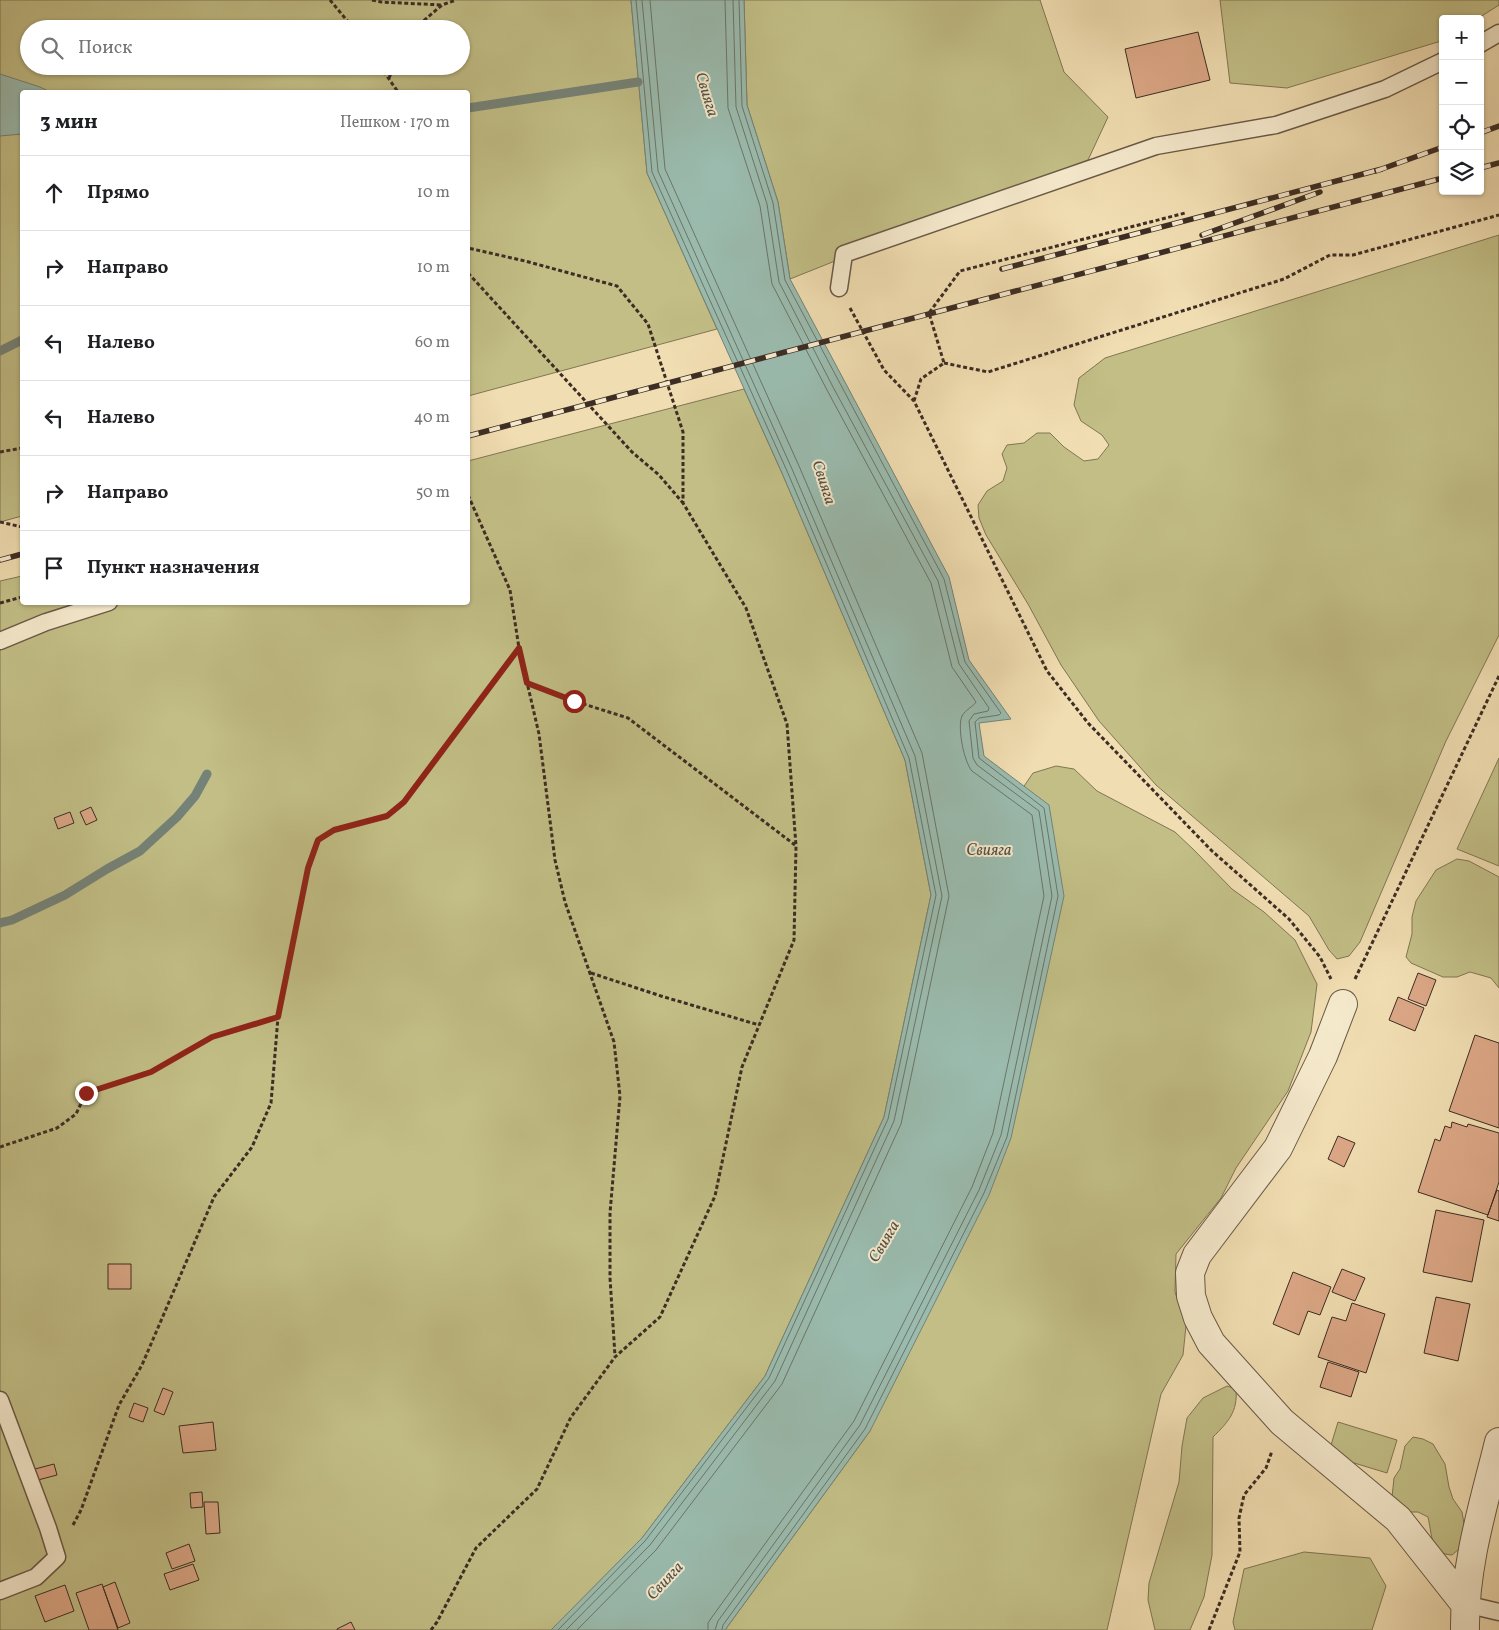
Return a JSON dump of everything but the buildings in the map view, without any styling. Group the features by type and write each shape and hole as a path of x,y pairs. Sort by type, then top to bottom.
{"street":[{"path":"1343,1004 1323,1056 1278,1148 1197,1255 1190,1273 1191,1296 1198,1318 1211,1343 1282,1422 1398,1519 1465,1617"},
{"path":"1465,1617 1474,1547 1499,1442"}],"lane":[{"path":"1484,42 1499,33"},
{"path":"839,288 844,254 1156,146 1276,125 1385,89 1439,63"},
{"path":"0,641 46,622 100,605"},
{"path":"0,1400 57,1557 36,1578 0,1591"},
{"path":"1465,1617 1499,1612"}],"path":[{"path":"330,0 347,20"},
{"path":"372,0 442,5"},
{"path":"424,20 442,5 456,0"},
{"path":"386,75 397,90"},
{"path":"389,79 391,75"},
{"path":"944,363 929,313 960,271 1185,213"},
{"path":"914,401 921,379 944,363 988,372 1284,279 1330,256 1353,256 1499,215"},
{"path":"470,248 617,286 648,324 683,432 683,504"},
{"path":"431,1630 476,1548 537,1489 571,1417 615,1357 660,1317 715,1196 742,1067 794,940 796,846 787,724 746,608 683,504 659,475 632,452 470,275"},
{"path":"839,288 884,370 914,401 1046,671 1088,723 1212,851 1290,919 1320,957 1343,1004"},
{"path":"0,452 20,448"},
{"path":"470,500 510,590 519,648 539,734 555,860 565,902 614,1042 620,1096 610,1213 610,1278 615,1357"},
{"path":"0,522 20,527"},
{"path":"0,603 20,598"},
{"path":"57,1557 80,1510 119,1405 142,1365 214,1197 252,1147 271,1103 278,1017 308,868 318,840 334,830 387,816 404,802 519,648"},
{"path":"1343,1004 1499,676"},
{"path":"527,683 574,701 628,718 796,846"},
{"path":"590,973 759,1025"},
{"path":"0,1147 57,1128 76,1114 86,1093 151,1072 212,1037 278,1017"},
{"path":"1209,1630 1240,1552 1238,1518 1244,1496 1266,1468 1282,1422"}],"shaded area":[{"path":"0,0 631,0 647,173 717,329 470,395 470,90 20,90 20,517 0,522"},
{"path":"744,0 1040,0 1064,72 1108,117 1088,160 790,279 778,202 747,105"},
{"path":"1220,0 1499,0 1499,5 1483,15 1439,15 1439,42 1287,88 1230,83"},
{"path":"1499,235 1499,635 1446,741 1360,942 1349,956 1337,959 1329,950 1309,916 1156,785 1099,721 1061,665 1028,604 986,535 979,518 978,505 987,491 1003,481 1007,468 1002,454 1007,445 1024,443 1037,433 1050,433 1064,447 1084,461 1098,459 1109,445 1102,435 1081,421 1074,405 1079,378 1105,358"},
{"path":"744,389 905,760 931,895 884,1117 765,1376 642,1538 552,1630 0,1630 0,581 20,576 20,605 470,605 470,460"},
{"path":"1499,758 1499,866 1457,849"},
{"path":"1056,766 1074,769 1097,791 1175,832 1232,889 1264,912 1295,940 1317,984 1311,1032 1288,1091 1236,1168 1221,1198 1176,1254 1175,1292 1186,1326 1183,1355 1161,1394 1107,1630 725,1630 870,1431 1018,795 1033,773"},
{"path":"1457,859 1469,861 1499,877 1499,988 1491,978 1470,972 1457,977 1443,977 1411,963 1406,957 1412,934 1412,917 1416,901 1436,870"},
{"path":"1227,1386 1236,1389 1236,1397 1231,1416 1213,1437 1212,1555 1204,1597 1190,1630 1155,1630 1148,1600 1149,1583 1179,1482 1187,1418 1203,1398"},
{"path":"1338,1422 1397,1440 1387,1473 1328,1455"},
{"path":"1413,1437 1433,1444 1445,1464 1453,1499 1462,1512 1465,1529 1459,1549 1452,1555 1445,1554 1436,1547 1433,1542 1428,1517 1418,1512 1406,1512 1392,1497 1394,1478 1400,1469 1405,1446"},
{"path":"1304,1552 1370,1558 1386,1586 1372,1630 1235,1630 1233,1622 1244,1569"}],"water":[{"name":"Свияга","path":"631,0 744,0 747,105 778,202 790,279 949,577 969,660 1011,719 979,723 984,756 1049,805 1064,896 1011,1138 989,1195 870,1431 725,1630 551,1630 642,1538 765,1376 884,1117 931,895 905,760 782,473 647,173"},
{"path":"0,74 46,90 20,90 20,134 0,136"}],"waterway":[{"path":"470,108 638,82"},
{"path":"0,351 20,341"},
{"path":"0,923 12,920 65,895 140,851 177,817 195,796 207,774"}],"railway":[{"path":"1484,132 1499,126"},
{"path":"1376,171 1439,148"},
{"path":"1484,167 1499,163"},
{"path":"1002,269 1382,169"},
{"path":"470,435 1439,179"},
{"path":"1202,235 1320,192"},
{"path":"0,560 20,555"}],"route":[{"path":"86,1093 151,1072 212,1037 278,1017 308,868 318,840 334,830 387,816 404,802 519,648 527,683 574,701"}]}
